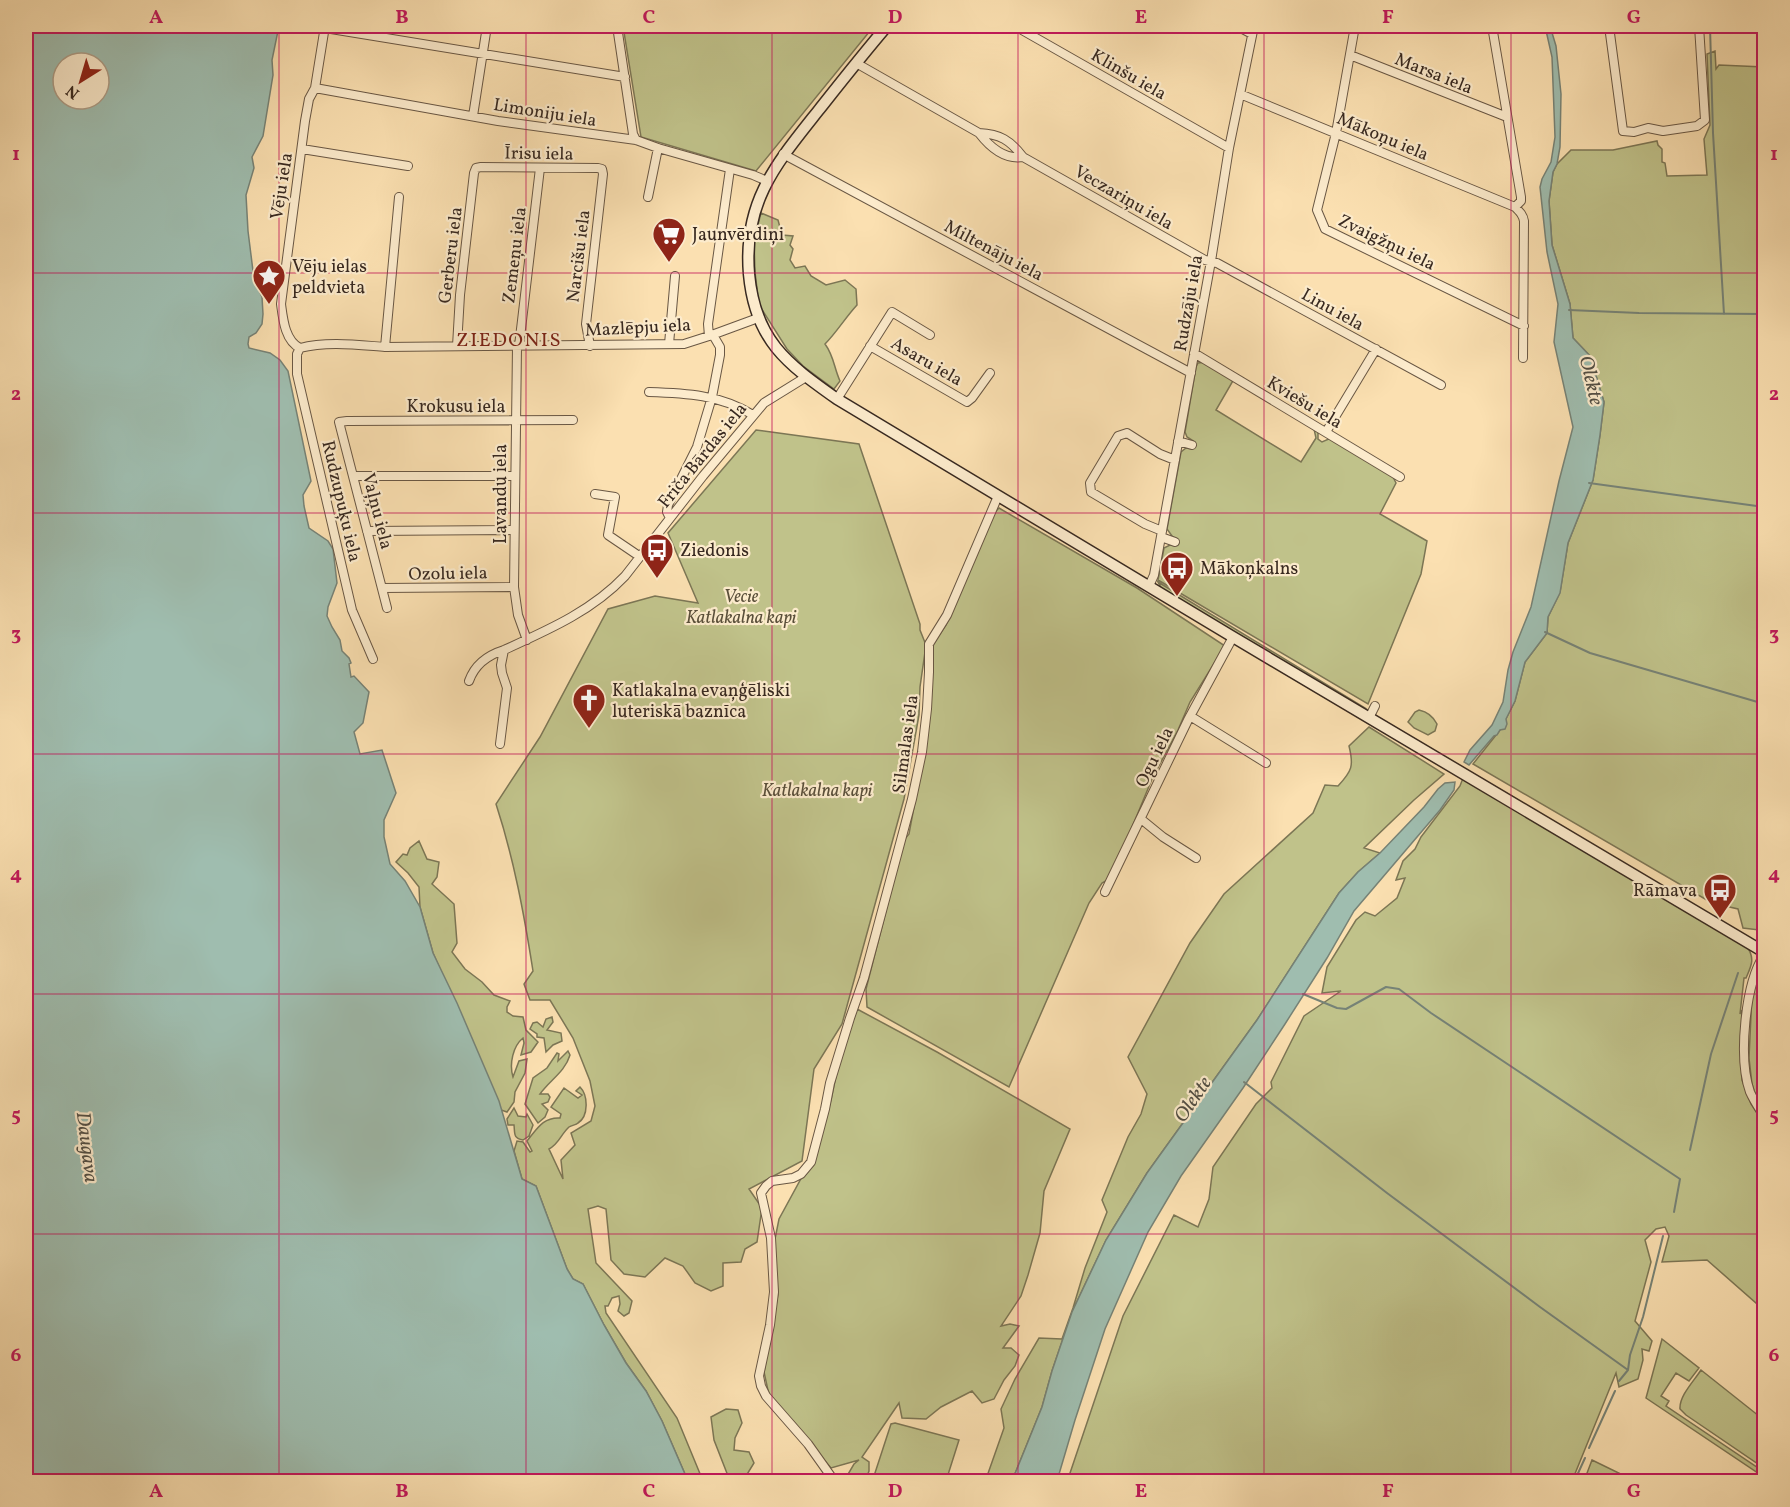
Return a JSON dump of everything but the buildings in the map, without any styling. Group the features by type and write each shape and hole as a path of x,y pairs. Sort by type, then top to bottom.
{"main road":[{"path":"886,26 783,154 766,181 754,214 749,245 751,295 758,318 779,351 806,377 837,399 1764,953"}],"street":[{"path":"472,116 487,26"},
{"path":"617,26 633,134 636,140"},
{"name":"Klinšu iela","path":"1015,26 1229,148"},
{"path":"1237,26 1253,30"},
{"name":"Zvaigžņu iela","path":"1355,26 1336,133 1317,210 1325,229 1524,326"},
{"path":"1491,26 1521,197 1521,201 1515,207 1523,215 1524,221 1523,358"},
{"path":"1609,26 1623,131 1634,132 1648,128 1663,131 1697,126 1705,120 1699,26"},
{"path":"325,27 625,77"},
{"name":"Vēju iela","path":"300,348 290,339 283,322 281,304 309,99 315,88 325,27"},
{"name":"Rudzāju iela","path":"1149,586 1154,575 1211,261 1229,148 1253,30"},
{"name":"Marsa iela","path":"1350,55 1507,117"},
{"name":"Veczariņu iela","path":"856,63 979,133 995,150 1017,158 1023,157"},
{"name":"Limoniju iela","path":"315,88 472,116 636,140 753,175 766,181"},
{"name":"Mākoņu iela","path":"1240,94 1515,207"},
{"name":"Veczariņu iela","path":"979,133 993,134 1008,141 1023,157 1204,260 1211,261"},
{"path":"648,197 658,148"},
{"path":"302,149 408,166"},
{"name":"Miltenāju iela","path":"783,154 1191,373"},
{"name":"Īrisu iela","path":"476,168 602,169"},
{"name":"Gerberu iela","path":"457,346 460,295 476,168"},
{"name":"Zemeņu iela","path":"518,346 540,168"},
{"name":"Narcišu iela","path":"590,346 586,324 602,169"},
{"path":"670,518 667,512 668,505 698,447 712,397 720,355 720,347 711,336 708,324 730,169"},
{"path":"385,346 399,197"},
{"name":"Linu iela","path":"1211,261 1217,262 1441,385"},
{"path":"669,344 675,276"},
{"path":"837,399 892,312 930,335"},
{"name":"Mazlēpju iela","path":"300,348 310,345 684,344 758,318"},
{"name":"Lavandu iela","path":"518,346 514,587 518,615 527,640"},
{"name":"Asaru iela","path":"870,346 967,402 990,373"},
{"name":"Rudzupuķu iela","path":"300,348 297,354 297,374 352,610 373,659"},
{"path":"1326,432 1376,349"},
{"name":"Kviešu iela","path":"1194,353 1400,477"},
{"name":"Friča Bārdas iela","path":"469,681 475,669 484,659 527,640 596,603 612,590 753,415 770,397 806,377"},
{"path":"649,392 712,397 753,415"},
{"name":"Krokusu iela","path":"339,423 347,421 573,420"},
{"name":"Vaļņu iela","path":"339,423 387,608"},
{"path":"1174,542 1091,492 1090,483 1118,436 1127,434 1160,454 1175,460"},
{"path":"1178,441 1192,446"},
{"path":"353,476 515,476"},
{"path":"595,494 615,497 608,536 639,556"},
{"name":"Silmalas iela","path":"835,1482 808,1444 766,1396 761,1386 759,1376 770,1325 774,1292 771,1238 761,1193 772,1181 793,1178 801,1174 811,1162 830,1083 864,978 893,876 914,789 922,752 927,709 929,644 947,615 998,496"},
{"path":"367,531 514,530"},
{"name":"Ozolu iela","path":"382,588 514,587"},
{"name":"Ogu iela","path":"1105,892 1190,716 1233,637"},
{"path":"500,744 507,688 501,665 504,650"},
{"path":"1369,718 1375,706"},
{"path":"1190,716 1266,763"},
{"path":"1141,819 1163,837 1197,858"},
{"path":"1764,953 1754,973 1750,990 1745,1054 1745,1068 1751,1093 1764,1116"}],"green space":[{"path":"623,26 874,26 756,171 641,137"},
{"path":"1715,51 1716,69 1719,65 1764,67 1764,879 1759,930 1743,928 1738,909 1712,903 1473,764 1500,730 1515,701 1525,662 1547,633 1548,617 1560,592 1568,543 1593,480 1600,435 1604,402 1590,356 1573,338 1570,304 1552,245 1549,201 1553,172 1557,164 1571,150 1613,150 1657,141 1662,149 1662,162 1665,163 1667,176 1707,175 1704,139 1710,125 1707,54"},
{"path":"761,213 778,220 782,235 793,236 790,245 793,249 790,260 795,268 805,266 811,276 826,285 845,280 856,289 857,305 825,344 840,381 834,389 803,366 787,349 759,305 754,240"},
{"path":"1206,362 1234,379 1216,410 1301,462 1316,438 1314,429 1318,431 1318,439 1322,442 1331,438 1392,475 1396,483 1380,514 1427,541 1421,574 1368,704 1158,580 1164,548 1173,545 1176,539 1167,529 1181,452 1186,448 1192,449 1195,442 1187,437 1185,432 1196,367 1198,363"},
{"path":"756,430 859,444 926,645 919,715 904,799 842,1024 814,1069 802,1161 749,1189 762,1208 757,1242 745,1249 741,1262 723,1263 723,1286 711,1291 695,1283 683,1266 665,1258 645,1277 624,1274 611,1260 606,1209 598,1206 588,1209 596,1263 632,1301 629,1313 624,1316 618,1311 619,1296 612,1298 608,1306 605,1306 606,1313 677,1418 703,1481 688,1481 662,1421 646,1391 626,1363 583,1284 573,1279 567,1269 536,1186 522,1179 514,1151 517,1141 523,1142 530,1152 532,1151 527,1141 537,1128 549,1119 560,1118 561,1114 551,1107 564,1088 578,1098 582,1095 576,1091 580,1087 586,1100 586,1111 582,1120 569,1127 549,1149 563,1179 561,1160 575,1145 571,1133 591,1121 595,1106 590,1081 573,1038 550,1000 530,1000 524,984 533,971 518,887 496,804 540,737 608,609 655,596 698,603 668,533"},
{"path":"999,508 1137,588 1225,646 1190,702 1152,779 1111,878 1102,883 1089,903 1009,1087 867,1007 866,989 904,840 909,834 917,791 933,644 946,625 995,512"},
{"path":"1158,582 1365,708 1360,708 1163,591"},
{"path":"1419,710 1430,715 1437,724 1435,731 1428,735 1408,722"},
{"path":"1369,727 1444,774 1364,848 1380,853 1339,893 1257,1020 1147,1173 1106,1240 1072,1312 1042,1407 1012,1481 985,1482 1004,1428 1001,1409 1015,1379 1039,1338 1062,1339 1085,1268 1107,1212 1102,1200 1128,1137 1141,1114 1147,1094 1128,1057 1190,943 1224,894 1313,813 1325,785 1338,786 1343,781 1351,768 1349,746"},
{"path":"1463,778 1748,948 1751,963 1746,978 1744,978 1740,1014 1742,1010 1742,1080 1751,1104 1764,1124 1764,1310 1707,1260 1662,1262 1669,1236 1665,1227 1656,1229 1645,1240 1651,1262 1635,1321 1652,1341 1649,1351 1642,1349 1643,1360 1638,1379 1619,1387 1616,1373 1572,1481 1067,1482 1123,1316 1174,1215 1198,1227 1209,1199 1213,1167 1256,1104 1272,1088 1271,1082 1304,1016 1341,991 1322,993 1327,967 1356,920 1365,912 1375,916 1397,898 1405,878 1396,880 1403,861 1415,849 1421,837 1460,786"},
{"path":"419,841 427,859 439,862 437,877 432,884 454,904 457,943 452,952 465,969 494,995 510,1001 507,1012 513,1016 523,1017 526,1030 538,1042 531,1052 521,1055 523,1038 514,1050 511,1067 513,1077 519,1061 527,1059 525,1073 515,1092 514,1102 507,1112 501,1110 433,953 420,907 419,887 396,862 403,854 407,855 410,848"},
{"path":"1764,962 1764,1111 1752,1084 1749,1058 1752,994"},
{"path":"857,1009 937,1052 1070,1129 1044,1191 1040,1233 1021,1296 1001,1326 1010,1324 1019,1326 1003,1348 1011,1348 1019,1355 1015,1366 994,1399 982,1403 972,1391 941,1407 926,1419 902,1418 899,1403 862,1457 869,1462 869,1471 865,1481 844,1481 859,1460 831,1468 769,1395 764,1372 778,1294 773,1249 779,1219 803,1175 813,1163 839,1062"},
{"path":"552,1017 553,1022 547,1030 561,1033 562,1041 553,1045 546,1052 544,1038 537,1037 537,1034 530,1029 533,1023 537,1022 543,1027 546,1019"},
{"path":"568,1051 570,1055 565,1066 540,1094 548,1094 550,1097 548,1102 542,1104 548,1110 545,1117 538,1123 525,1104 533,1078 547,1068 557,1053 559,1054 558,1061"},
{"path":"514,1108 518,1116 526,1117 527,1114 533,1125 529,1136 523,1140 516,1137 514,1125 508,1125 507,1119"},
{"path":"1662,1339 1699,1368 1689,1381 1676,1373 1661,1396 1669,1401 1666,1406 1764,1472 1764,1477 1646,1398"},
{"path":"1701,1370 1764,1420 1764,1468 1680,1409 1684,1394"},
{"path":"726,1409 738,1410 742,1423 735,1438 734,1450 749,1452 754,1463 746,1476 751,1481 730,1481 714,1440 711,1417"},
{"path":"895,1423 959,1440 946,1481 894,1481 874,1476 891,1424"},
{"path":"1592,1460 1627,1477 1629,1481 1584,1481"}],"water":[{"name":"Daugava","path":"26,26 279,26 272,60 273,75 263,136 252,157 254,168 246,195 254,279 262,297 263,314 262,324 256,333 249,337 248,344 249,348 270,353 280,360 288,371 311,481 303,495 309,528 328,541 333,549 337,583 327,616 340,640 342,651 351,663 349,664 351,677 354,676 369,692 363,723 354,732 360,754 382,750 396,793 384,820 384,837 390,864 405,881 420,907 433,953 499,1101 522,1179 536,1186 567,1269 573,1279 583,1284 626,1363 646,1391 662,1421 688,1481 26,1481"},
{"name":"Olekte","path":"1545,26 1550,26 1556,46 1561,94 1560,147 1553,172 1549,201 1552,245 1570,304 1573,338 1590,356 1604,402 1593,480 1568,543 1560,593 1548,617 1547,633 1525,662 1515,701 1506,719 1505,729 1500,730 1494,736 1469,765 1464,762 1470,750 1492,725 1503,702 1513,652 1531,607 1573,427 1554,342 1558,304 1547,252 1540,187 1551,162 1555,137 1552,57"},
{"name":"Olekte","path":"1455,782 1454,790 1440,810 1354,911 1285,1024 1181,1176 1148,1232 1105,1329 1057,1481 1012,1481 1042,1407 1072,1312 1106,1240 1147,1173 1257,1020 1339,893 1424,807 1438,789 1445,783"}],"waterway":[{"path":"1710,26 1713,133 1724,314"},
{"path":"1569,310 1764,314"},
{"path":"1589,483 1764,507"},
{"path":"1545,632 1590,653 1761,703"},
{"path":"1690,1150 1711,1054 1738,973"},
{"path":"1303,994 1337,1008 1346,1009 1386,987 1399,989 1431,1013 1680,1179 1674,1212"},
{"path":"1244,1082 1387,1193 1628,1370"},
{"path":"1619,1381 1628,1370 1630,1355 1643,1317 1663,1236"},
{"path":"1589,1448 1615,1391"},
{"path":"1574,1482 1585,1458"},
{"path":"1219,1482 1235,1477 1251,1482"}],"place":[{"name":"Jaunvērdiņi","path":"669,263"},
{"name":"Vēju ielas peldvieta","path":"269,305"},
{"name":"Ziedonis","path":"657,579"},
{"name":"Mākoņkalns","path":"1177,597"},
{"name":"Katlakalna evaņģēliski luteriskā baznīca","path":"589,729"},
{"name":"Rāmava","path":"1720,919"}],"district":[{"name":"ZIEDONIS","path":"509,339"}],"park label":[{"name":"Vecie Katlakalna kapi","path":"741,606"},
{"name":"Katlakalna kapi","path":"817,790"}]}
